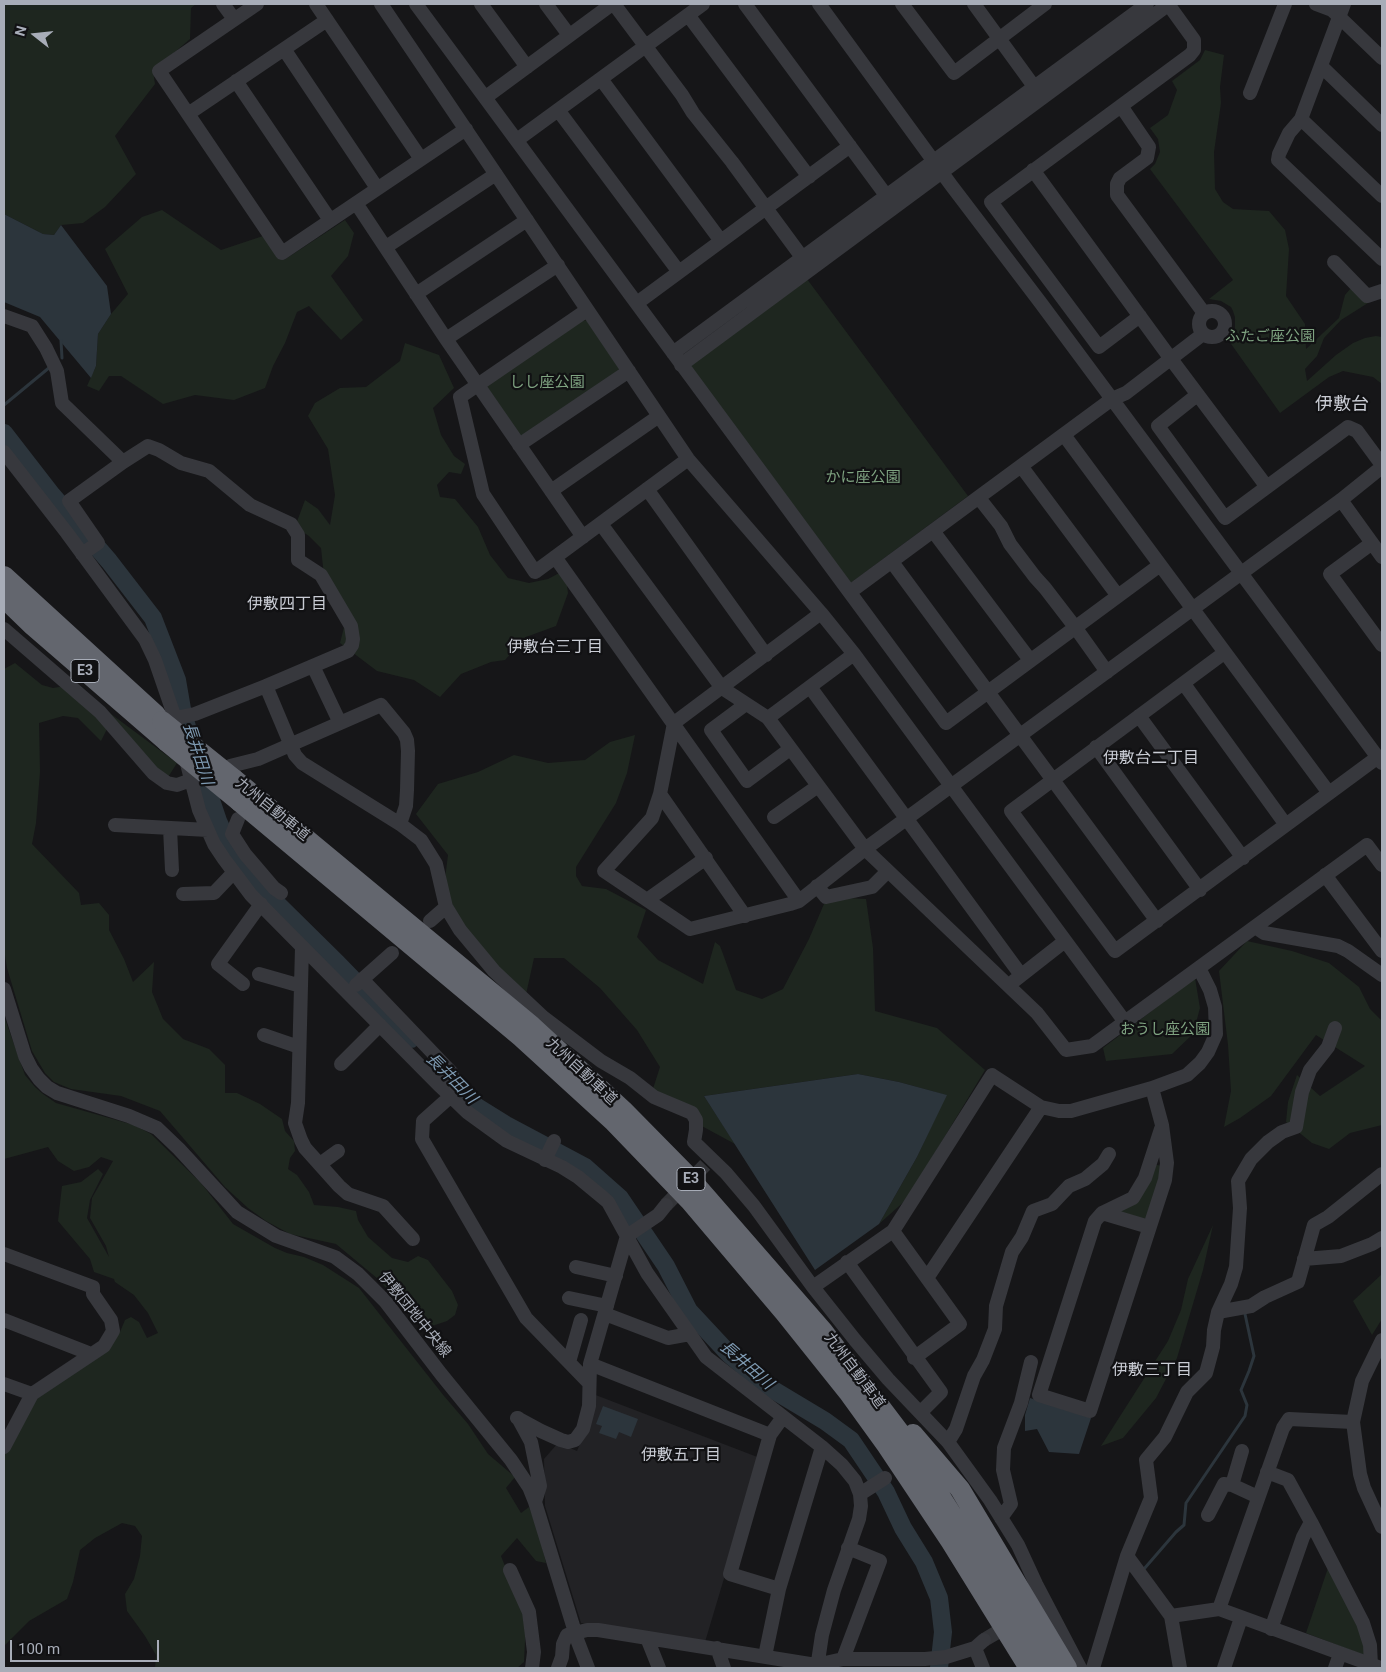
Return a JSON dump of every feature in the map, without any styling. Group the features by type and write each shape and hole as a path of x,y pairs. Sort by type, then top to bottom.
{"highway":[{"name":"九州自動車道","path":"4,576 532,1026 623,1110 688,1176 823,1331 902,1434 1049,1668"},
{"name":"九州自動車道","path":"4,598 33,626 167,742 239,810 506,1024 613,1121 690,1201 784,1312 848,1392 946,1534 1029,1668"},
{"path":"823,1331 960,1489 1067,1668"},
{"path":"848,1392 1014,1668"}],"street":[{"path":"223,4 234,20"},
{"path":"258,4 159,71 282,253 466,129"},
{"path":"316,4 421,159"},
{"path":"381,4 688,459 822,613 854,654 1125,1022"},
{"path":"416,4 946,723 1160,565"},
{"path":"481,4 527,67"},
{"path":"546,4 569,35"},
{"path":"486,97 613,4 806,263"},
{"path":"516,140 703,4"},
{"path":"745,4 891,201"},
{"path":"819,4 1380,760 1329,793 1115,951 1012,810 1224,653"},
{"path":"902,4 954,72 1046,4"},
{"path":"974,4 1042,98"},
{"path":"677,359 938,166 1034,86 1147,4"},
{"path":"938,166 1042,98 1168,4 1194,40 1194,50 1190,55 991,202 1099,347 1140,316"},
{"path":"1250,93 1285,4"},
{"path":"1316,4 1332,10 1341,10 1382,58"},
{"path":"1341,10 1301,119 1289,133 1278,160 1382,259"},
{"path":"688,16 809,177"},
{"path":"188,114 327,20"},
{"path":"284,49 377,188"},
{"path":"1321,66 1382,125"},
{"path":"601,79 721,241"},
{"path":"236,81 330,220"},
{"path":"1122,106 1149,147 1147,158 1120,178 1117,184 1117,195 1204,313"},
{"path":"558,110 679,272"},
{"path":"1301,119 1382,196"},
{"path":"637,304 850,146"},
{"path":"1033,170 1197,395 1267,486"},
{"path":"386,247 496,174"},
{"path":"356,203 446,339 583,537"},
{"path":"416,294 527,220"},
{"path":"1334,262 1367,296 1382,291"},
{"path":"446,339 558,265"},
{"path":"587,310 460,397 483,494 535,572 688,459"},
{"path":"1209,311 1218,312 1224,318 1225,328 1219,335 1210,337 1201,331 1199,320 1204,313 1209,311"},
{"path":"4,316 32,326 58,371 62,403 123,462"},
{"path":"850,592 1112,399 1122,387 1169,356 1201,331"},
{"path":"519,445 629,371"},
{"path":"822,613 674,723 660,794 652,818 604,871 690,929 745,916 799,900 865,849 1341,500 1382,466 1357,431 1348,427 1225,518 1158,426 1197,395"},
{"path":"551,491 659,416"},
{"path":"1064,435 1329,793"},
{"path":"82,554 98,543 69,502 148,446 181,463 209,471 250,505 291,524 298,535 298,560 321,575 351,626 353,639 348,651 195,714 173,719"},
{"path":"4,452 145,639 155,660 200,810 214,844 234,872 302,947 440,1086 481,1123 507,1141 578,1177 608,1202 629,1235 647,1273 712,1363 822,1447 842,1465 864,1492 859,1519 834,1590 822,1635 817,1667"},
{"path":"1021,466 1118,596"},
{"path":"647,489 766,655"},
{"path":"978,498 1001,526 1010,544 1034,577 1045,588 1107,672"},
{"path":"1341,500 1382,557"},
{"path":"601,524 722,688 768,718 865,849 1037,1013 1066,1050 1092,1046 1367,845 1382,865"},
{"path":"933,531 1030,660"},
{"path":"1372,544 1330,574 1382,645"},
{"path":"555,557 799,900"},
{"path":"892,562 1158,921"},
{"path":"4,629 100,712 153,773 167,783 176,785 191,780"},
{"path":"768,718 854,654"},
{"path":"313,666 340,723"},
{"path":"1184,684 1286,825"},
{"path":"266,686 295,755 302,763 400,824 420,840 436,864 446,907 460,930 494,971 543,1017 601,1061 630,1078 654,1097 692,1113 696,1120 694,1142 726,1173 754,1206 813,1287 866,1353 948,1442 1018,1545 1044,1605 1080,1668"},
{"path":"810,687 1021,974"},
{"path":"746,704 711,730 747,781 790,749"},
{"path":"232,772 381,705 404,732 408,751 406,806 400,824"},
{"path":"1139,716 1243,858"},
{"path":"1096,748 1200,890"},
{"path":"774,818 818,786"},
{"path":"660,794 745,916"},
{"path":"214,844 232,834 239,810"},
{"path":"115,826 208,830"},
{"path":"170,828 172,870"},
{"path":"232,834 245,854 274,888 281,893"},
{"path":"647,900 706,858"},
{"path":"817,886 826,897 872,887 888,871"},
{"path":"183,894 214,893 234,872"},
{"path":"1325,875 1382,951"},
{"path":"243,984 218,964 261,904"},
{"path":"430,921 446,907"},
{"path":"1254,927 1264,933 1338,946 1382,975"},
{"path":"1008,986 1065,941"},
{"path":"302,947 298,1103 295,1123 301,1140 305,1148 348,1194 383,1206 414,1239"},
{"path":"348,992 392,953"},
{"path":"813,1287 893,1231 992,1075 1041,1107 1059,1111 1071,1111 1152,1088 1187,1074 1200,1063 1208,1052 1216,1034 1215,1007 1210,990 1199,968"},
{"path":"259,974 301,986"},
{"path":"362,979 452,1073 440,1086"},
{"name":"伊敷団地中央線","path":"4,989 28,1062 39,1079 47,1087 57,1093 130,1116 157,1128 237,1212 276,1236 335,1257 368,1284 385,1301 511,1460 529,1487 536,1502 575,1632 588,1668"},
{"path":"341,1064 380,1024"},
{"path":"1093,1668 1127,1556 1151,1498 1146,1460 1165,1437 1187,1392 1206,1373 1213,1347 1218,1312 1231,1284 1236,1267 1240,1208 1238,1181 1251,1159 1268,1142 1282,1132 1296,1128 1302,1092 1310,1070 1328,1047 1334,1028"},
{"path":"264,1035 299,1047"},
{"path":"1152,1088 1162,1126 1167,1163 1165,1180 1090,1411 1039,1395 1095,1221 1102,1213 1133,1198 1145,1178 1162,1126"},
{"path":"451,1096 423,1121 422,1138 526,1318 589,1383"},
{"path":"928,1278 1041,1107"},
{"path":"545,1160 554,1141"},
{"path":"320,1164 338,1151"},
{"path":"948,1442 956,1429 974,1376 983,1360 995,1329 996,1306 1012,1252 1022,1237 1033,1211 1052,1204 1069,1186 1085,1179 1103,1164 1109,1154"},
{"path":"1218,1312 1250,1306 1298,1282 1314,1225 1328,1217 1382,1174"},
{"path":"536,1502 540,1486 531,1442 517,1418 568,1442 575,1440 583,1429 590,1406 590,1364 629,1235 662,1210"},
{"path":"1102,1213 1149,1227"},
{"path":"893,1231 960,1324 914,1358"},
{"path":"1304,1259 1341,1256 1382,1238"},
{"path":"4,1254 92,1287 93,1294 111,1320 112,1331 104,1346 32,1394 5,1443"},
{"path":"847,1262 940,1392 921,1412"},
{"path":"576,1267 616,1276"},
{"path":"569,1298 606,1310 668,1338 690,1334"},
{"path":"4,1320 91,1354"},
{"path":"569,1362 582,1320"},
{"path":"1382,1340 1362,1381 1353,1422 1360,1474 1364,1488 1382,1527"},
{"path":"1001,1518 1011,1504 1003,1470 1004,1448 1021,1403 1031,1362"},
{"path":"590,1364 770,1435"},
{"path":"4,1384 32,1394"},
{"path":"778,1589 730,1574 770,1435 783,1416"},
{"path":"1219,1609 1283,1428 1289,1419 1353,1422"},
{"path":"765,1656 778,1589 822,1447"},
{"path":"1232,1485 1242,1451"},
{"path":"1267,1472 1288,1480 1363,1623 1376,1666"},
{"path":"864,1492 884,1479"},
{"path":"1208,1515 1224,1484 1232,1485 1258,1497"},
{"path":"1271,1629 1303,1537 1311,1522"},
{"path":"843,1659 880,1562 848,1548"},
{"path":"1127,1556 1171,1616 1180,1668"},
{"path":"510,1570 529,1612 534,1652 532,1668"},
{"path":"1171,1616 1219,1609 1376,1666"},
{"path":"1224,1668 1241,1618"},
{"path":"558,1668 562,1657 563,1644 567,1636 575,1632 598,1630 765,1656 817,1667 843,1659 924,1664 979,1644 983,1668"},
{"path":"647,1638 659,1668"},
{"path":"716,1648 724,1668"},
{"path":"1335,1668 1340,1654"}],"shaded area":[{"path":"4,214 43,234 54,235 61,225 107,286 111,314 98,334 96,366 91,378 40,317 4,302"},
{"path":"858,1074 899,1082 947,1095 917,1157 879,1224 815,1270 704,1096"},
{"path":"593,1394 760,1458 705,1642 581,1623 545,1506 544,1459 558,1443 577,1451 586,1430"},
{"path":"1030,1398 1091,1418 1079,1454 1049,1452 1037,1429 1025,1431 1025,1415"},
{"path":"603,1406 638,1419 631,1437 619,1432 616,1439 599,1433 602,1426 596,1424"}],"green space":[{"path":"4,4 196,4 191,8 190,39 153,71 155,84 115,136 136,174 105,207 83,223 61,225 54,235 43,234 4,214"},
{"name":"ふたご座公園","path":"1205,50 1224,55 1220,87 1221,103 1214,152 1215,189 1223,202 1233,209 1269,211 1285,230 1289,249 1286,296 1305,324 1306,349 1339,318 1345,295 1351,288 1368,303 1341,320 1324,338 1317,356 1305,369 1307,381 1336,355 1353,343 1376,336 1382,337 1382,384 1373,377 1343,371 1329,377 1280,413 1229,341 1235,328 1233,311 1231,307 1221,301 1209,299 1233,280 1150,169 1155,164 1160,152 1158,139 1150,128 1168,115 1177,90 1172,81 1200,60"},
{"path":"162,210 221,250 266,235 284,260 345,220 354,233 348,256 331,276 363,320 341,340 309,306 297,312 265,388 234,400 195,395 163,404 121,376 109,376 99,391 87,386 96,366 98,334 111,314 128,294 105,249 142,217"},
{"name":"かに座公園","path":"807,279 968,496 852,582 850,582 690,368 693,361"},
{"name":"しし座公園","path":"583,320 588,321 619,368 618,373 524,436 518,435 487,388 489,382"},
{"path":"405,343 439,355 454,388 433,408 441,435 454,456 465,464 461,474 449,472 437,485 440,497 455,499 478,527 490,555 508,578 529,583 548,579 565,570 568,593 556,626 526,637 505,660 491,662 461,674 440,697 414,680 377,671 340,643 346,619 324,576 321,548 309,536 295,527 305,500 318,509 330,525 335,495 328,449 308,416 315,403 340,388 366,387 400,361"},
{"path":"15,663 42,685 53,688 72,685 177,763 165,782 108,727 101,741 78,718 63,716 39,723 40,772 36,823 32,844 79,893 81,905 99,903 109,915 109,930 133,982 154,962 152,992 163,1019 183,1039 209,1049 225,1065 225,1093 237,1093 260,1104 282,1119 285,1131 294,1141 295,1151 290,1158 288,1169 297,1175 309,1192 314,1205 356,1211 358,1220 368,1237 392,1258 408,1262 418,1256 428,1260 452,1291 458,1305 455,1315 447,1321 432,1326 418,1324 378,1279 336,1244 290,1234 266,1221 248,1208 225,1187 160,1111 121,1096 71,1089 54,1082 45,1073 32,1051 7,968 4,949 4,669"},
{"path":"635,735 627,773 616,803 576,867 576,876 582,886 606,889 646,910 637,937 658,960 703,984 715,942 720,946 736,990 762,999 783,989 809,939 827,897 866,899 873,948 875,1011 937,1028 985,1070 907,1199 879,1224 917,1157 946,1095 899,1082 858,1074 704,1096 735,1144 650,1098 660,1067 637,1030 600,988 564,958 534,958 525,999 464,929 444,887 448,855 416,814 438,784 478,772 514,755 548,763 585,760 610,742"},
{"path":"1247,941 1292,951 1329,963 1359,987 1370,1009 1382,1021 1382,1125 1350,1133 1329,1149 1312,1143 1286,1122 1288,1102 1297,1075 1320,1096 1365,1066 1316,1035 1271,1096 1224,1127 1231,1091 1228,1045 1219,971"},
{"name":"おうし座公園","path":"1195,978 1200,1008 1193,1034 1172,1054 1106,1061 1103,1048"},
{"path":"4,1016 25,1075 43,1094 56,1103 134,1125 151,1134 201,1183 233,1224 275,1248 323,1265 359,1288 468,1424 488,1454 515,1477 506,1488 521,1513 529,1507 538,1529 546,1563 536,1561 517,1538 501,1556 526,1619 524,1662 517,1668 155,1668 156,1655 127,1611 125,1594 134,1579 140,1556 142,1536 135,1526 122,1523 95,1538 80,1550 67,1599 29,1621 4,1646 4,1456 14,1434 37,1396 107,1349 120,1332 125,1320 131,1317 139,1322 147,1338 158,1333 148,1313 134,1295 115,1282 114,1279 94,1272 90,1259 58,1221 62,1186 81,1182 98,1169 103,1174 90,1200 87,1218 109,1257 106,1246 90,1218 92,1198 113,1161 101,1157 89,1167 74,1171 58,1161 48,1147 4,1159"},
{"path":"1153,1164 1162,1166 1149,1218 1143,1221 1111,1210 1135,1198"},
{"path":"1213,1225 1203,1270 1177,1358 1156,1398 1123,1438 1101,1446 1168,1341 1181,1310 1188,1279"},
{"path":"1382,1274 1382,1319 1372,1335 1353,1301"},
{"path":"1328,1568 1362,1629 1367,1651 1363,1655 1306,1633"}],"waterway":[{"path":"61,341 62,358"},
{"path":"4,405 50,367"},
{"name":"長井田川","path":"4,433 52,495 109,561 153,618 177,680 190,738 218,821 232,852 268,895 411,1039"},
{"name":"長井田川","path":"436,1065 477,1107 506,1125 585,1167 620,1198 666,1266 689,1311 730,1355 765,1385 825,1421 851,1440 886,1492 903,1528 924,1562 939,1598 943,1632 939,1668"},
{"path":"1144,1569 1184,1525 1186,1503 1245,1416 1247,1405 1241,1390 1254,1356 1245,1314"}],"tunnel":[{"path":"666,1205 710,1160"},
{"path":"984,1640 1011,1624"}],"district":[{"name":"伊敷台","path":"1342,405"},
{"name":"伊敷四丁目","path":"287,605"},
{"name":"伊敷台三丁目","path":"555,648"},
{"name":"伊敷台二丁目","path":"1151,759"},
{"name":"伊敷三丁目","path":"1152,1371"},
{"name":"伊敷五丁目","path":"681,1456"}]}
